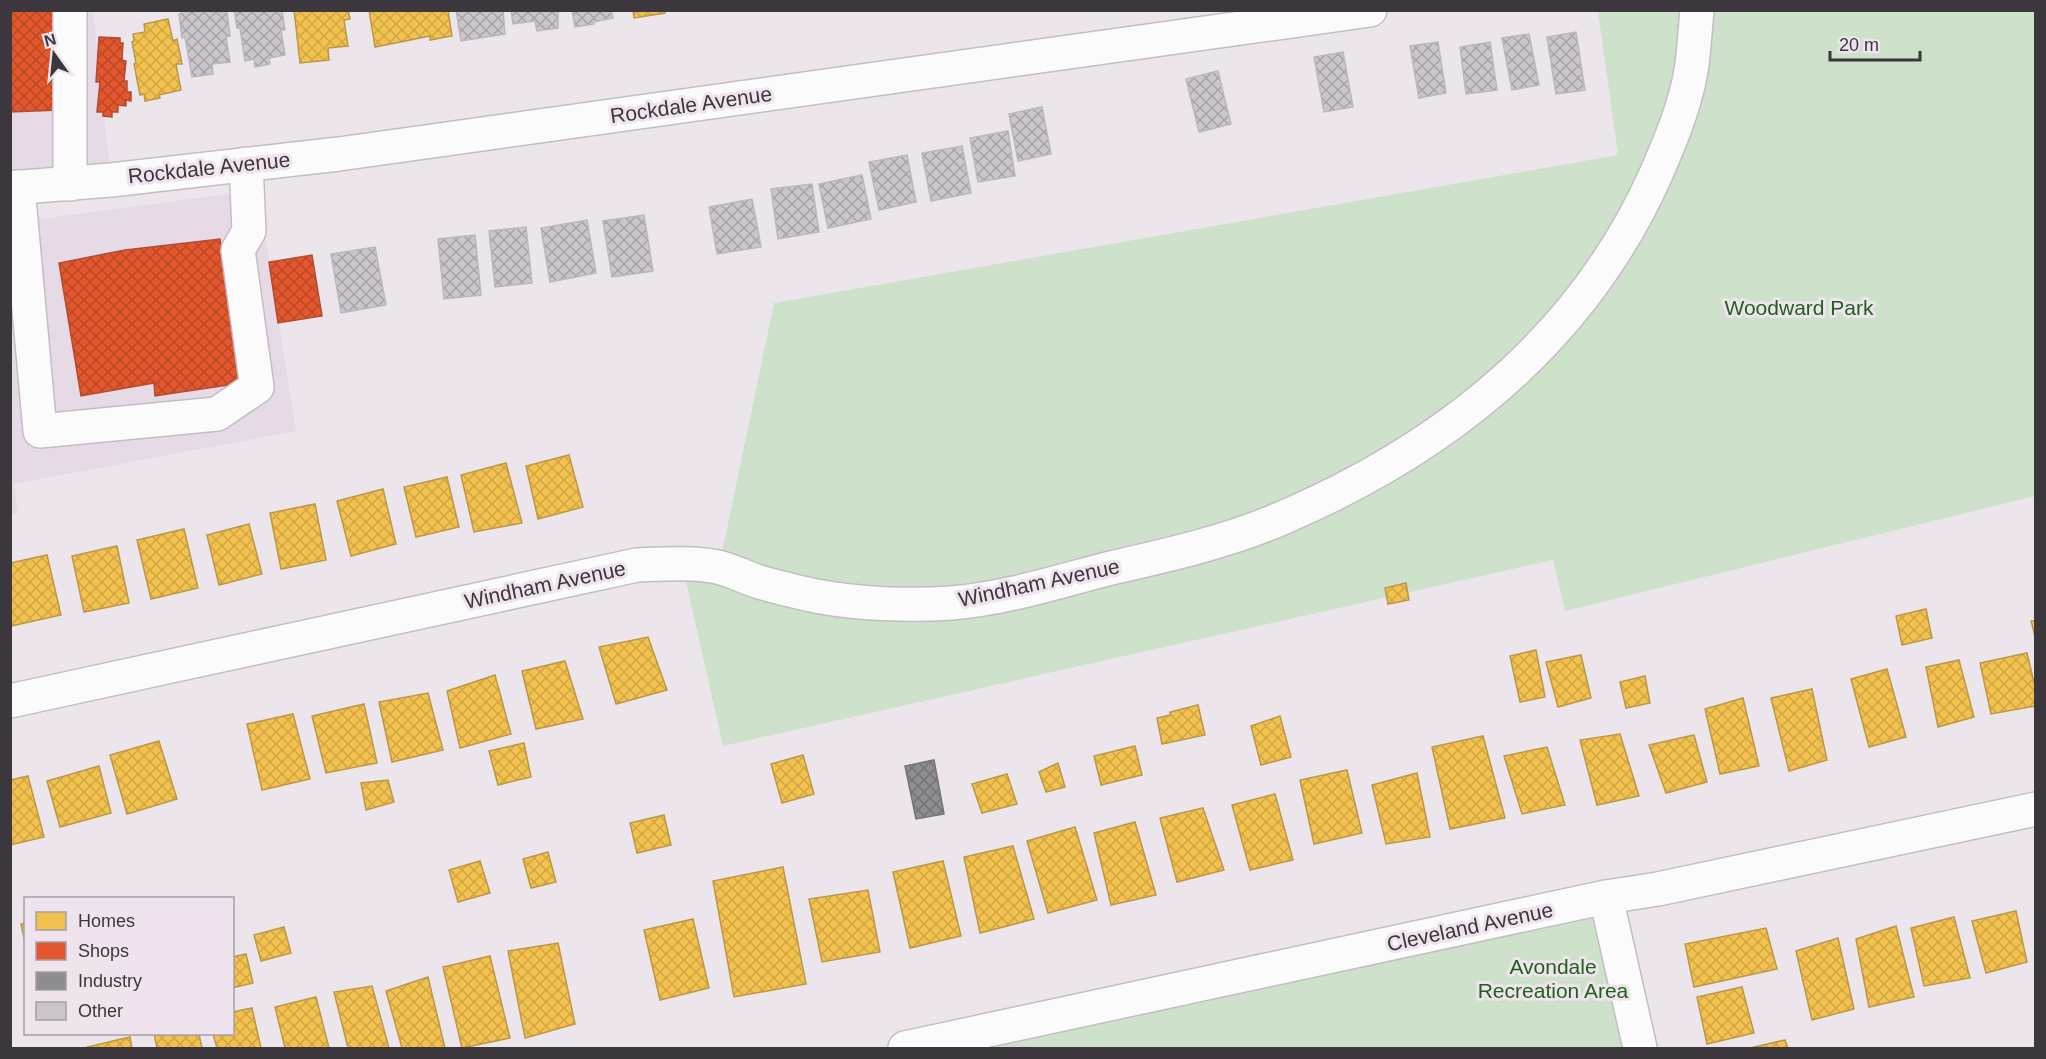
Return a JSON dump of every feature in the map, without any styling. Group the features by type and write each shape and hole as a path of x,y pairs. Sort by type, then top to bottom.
{"street":[{"path":"70,10 70,184"},
{"name":"Rockdale Avenue","path":"14,187 70,184 339,154 1370,10"},
{"name":"Windham Avenue","path":"10,701 637,565 682,564 719,567 761,583 820,597 894,604 952,603 996,596 1198,547 1277,520 1340,492 1424,444 1480,403 1530,356 1578,303 1612,257 1641,207 1670,142 1691,73 1697,10"},
{"path":"14,187 40,431 217,414 257,387 237,250 249,231 246,164"},
{"name":"Cleveland Avenue","path":"906,1048 1606,897 2036,809"},
{"path":"1606,897 1640,1048"}],"shaded area":[{"path":"11,11 93,11 111,180 11,188"},
{"path":"258,190 296,431 14,484 18,513 11,515 10,223"}],"green space":[{"name":"Woodward Park","path":"1598,11 2035,11 2035,496 1565,611 1553,560 723,746 682,564 719,567 774,303 1618,155"},
{"name":"Avondale Recreation Area","path":"1606,897 1640,1048 905,1048"}],"building: Homes":[{"path":"294,10 348,10 350,19 344,20 348,46 328,48 329,60 300,63"},
{"path":"369,10 448,10 452,36 430,40 430,36 375,47"},
{"path":"633,10 665,10 665,13 634,18"},
{"path":"168,19 173,41 177,39 182,64 176,64 181,90 145,101 144,94 140,95 134,64 136,63 132,42 134,41 133,34 145,32 144,24"},
{"path":"569,455 583,507 538,519 526,466"},
{"path":"506,463 522,523 474,532 461,475"},
{"path":"447,477 459,527 416,537 404,487"},
{"path":"383,489 396,544 351,556 337,501"},
{"path":"315,504 326,560 281,569 270,513"},
{"path":"249,524 262,574 219,585 207,535"},
{"path":"184,529 198,588 151,599 137,540"},
{"path":"117,546 129,603 84,612 72,556"},
{"path":"47,555 61,615 11,626 10,563"},
{"path":"1406,583 1409,600 1388,604 1385,588"},
{"path":"1926,609 1932,638 1902,645 1896,616"},
{"path":"2031,621 2036,621 2036,640"},
{"path":"648,637 667,690 616,704 599,647"},
{"path":"1536,650 1545,697 1520,702 1510,656"},
{"path":"2027,653 2036,691 2036,706 1991,714 1980,663"},
{"path":"1581,655 1591,698 1558,707 1546,662"},
{"path":"1959,660 1974,717 1938,727 1926,667"},
{"path":"565,661 583,719 536,729 522,671"},
{"path":"1887,669 1906,737 1869,747 1851,679"},
{"path":"495,675 511,734 460,748 447,691"},
{"path":"1645,676 1650,703 1626,708 1620,682"},
{"path":"1812,689 1827,760 1789,771 1771,698"},
{"path":"428,693 443,750 392,762 379,702"},
{"path":"1743,698 1759,766 1720,774 1705,709"},
{"path":"364,704 377,763 326,773 312,716"},
{"path":"1198,705 1205,735 1162,744 1157,718"},
{"path":"293,714 310,779 262,790 247,724"},
{"path":"1280,716 1291,757 1261,765 1251,726"},
{"path":"1620,734 1639,796 1597,805 1580,740"},
{"path":"1694,735 1707,782 1666,793 1649,745"},
{"path":"1483,736 1505,818 1450,829 1432,747"},
{"path":"159,741 177,799 127,814 110,755"},
{"path":"524,743 531,777 498,785 489,751"},
{"path":"1135,746 1142,775 1101,785 1094,756"},
{"path":"1547,747 1565,805 1522,814 1504,756"},
{"path":"803,755 814,794 782,803 771,764"},
{"path":"1058,763 1065,787 1046,792 1039,772"},
{"path":"99,766 111,813 60,827 47,781"},
{"path":"1347,770 1362,833 1314,844 1300,780"},
{"path":"1417,773 1430,837 1386,844 1372,785"},
{"path":"1007,774 1017,804 982,813 972,784"},
{"path":"28,776 44,837 10,845 10,780"},
{"path":"388,780 394,802 366,810 361,783"},
{"path":"1275,794 1293,860 1250,870 1232,805"},
{"path":"1203,808 1224,870 1177,882 1160,818"},
{"path":"664,815 671,845 637,853 630,823"},
{"path":"1135,822 1156,895 1111,905 1094,833"},
{"path":"1075,827 1097,900 1048,913 1027,841"},
{"path":"1013,846 1034,919 980,933 964,857"},
{"path":"548,852 556,882 531,888 523,859"},
{"path":"480,861 490,893 458,902 449,870"},
{"path":"943,861 961,936 910,948 893,872"},
{"path":"783,867 806,984 734,997 713,881"},
{"path":"868,890 880,952 822,962 809,899"},
{"path":"2016,911 2027,962 1986,973 1972,921"},
{"path":"1954,917 1970,978 1924,986 1911,928"},
{"path":"693,919 709,988 660,1000 644,930"},
{"path":"1896,926 1914,997 1869,1007 1856,939"},
{"path":"284,927 291,953 261,961 254,935"},
{"path":"1766,928 1777,969 1694,987 1685,944"},
{"path":"1838,938 1854,1009 1812,1020 1796,951"},
{"path":"558,943 575,1024 525,1038 508,951"},
{"path":"246,954 253,983 234,988 234,957"},
{"path":"490,956 510,1038 462,1048 443,967"},
{"path":"428,977 445,1048 402,1048 386,991"},
{"path":"372,986 389,1048 348,1048 334,992"},
{"path":"1742,987 1754,1033 1707,1044 1697,997"},
{"path":"316,997 329,1048 285,1048 275,1007"},
{"path":"252,1008 261,1048 217,1048 213,1035 234,1035 234,1012"},
{"path":"154,1035 199,1035 202,1048 157,1048"},
{"path":"130,1037 132,1048 87,1048 87,1047"},
{"path":"1785,1040 1788,1048 1750,1048"}],"building: Shops":[{"path":"10,10 54,10 59,110 10,112"},
{"path":"99,37 120,38 120,43 123,43 122,60 126,61 124,81 127,81 127,92 131,92 131,101 126,100 126,106 118,105 118,112 112,112 112,117 103,116 103,112 97,112 100,82 96,82"},
{"path":"220,239 241,383 155,396 154,383 81,396 59,263 125,250"},
{"path":"312,255 322,316 278,323 269,262"}],"building: Industry":[{"path":"934,760 944,814 916,819 905,766"}],"building: Other":[{"path":"182,10 227,12 230,36 226,37 230,62 212,64 213,74 192,77 185,37 182,38 179,14"},
{"path":"234,10 282,10 285,30 281,30 285,55 269,58 270,64 255,67 254,59 245,61 240,28 237,28"},
{"path":"456,10 503,10 505,34 461,41"},
{"path":"511,10 558,10 558,28 537,31 535,21 513,24"},
{"path":"572,10 611,10 613,18 575,27"},
{"path":"1576,32 1585,90 1556,94 1547,37"},
{"path":"1529,34 1539,85 1512,90 1502,38"},
{"path":"1438,42 1446,93 1419,98 1410,46"},
{"path":"1490,42 1497,90 1466,94 1460,47"},
{"path":"1343,52 1353,107 1324,112 1314,57"},
{"path":"1218,71 1231,124 1199,132 1186,79"},
{"path":"1042,107 1051,154 1018,161 1009,114"},
{"path":"1008,131 1015,176 978,182 970,138"},
{"path":"962,146 971,193 931,201 922,153"},
{"path":"907,155 916,202 879,210 869,162"},
{"path":"862,175 871,219 828,228 819,184"},
{"path":"812,184 819,232 778,239 771,189"},
{"path":"752,199 761,247 717,254 709,207"},
{"path":"644,215 653,271 612,277 603,221"},
{"path":"587,220 596,273 550,282 541,228"},
{"path":"526,227 532,283 495,287 489,231"},
{"path":"475,235 481,295 444,299 438,239"},
{"path":"375,247 386,305 341,313 331,254"}]}
